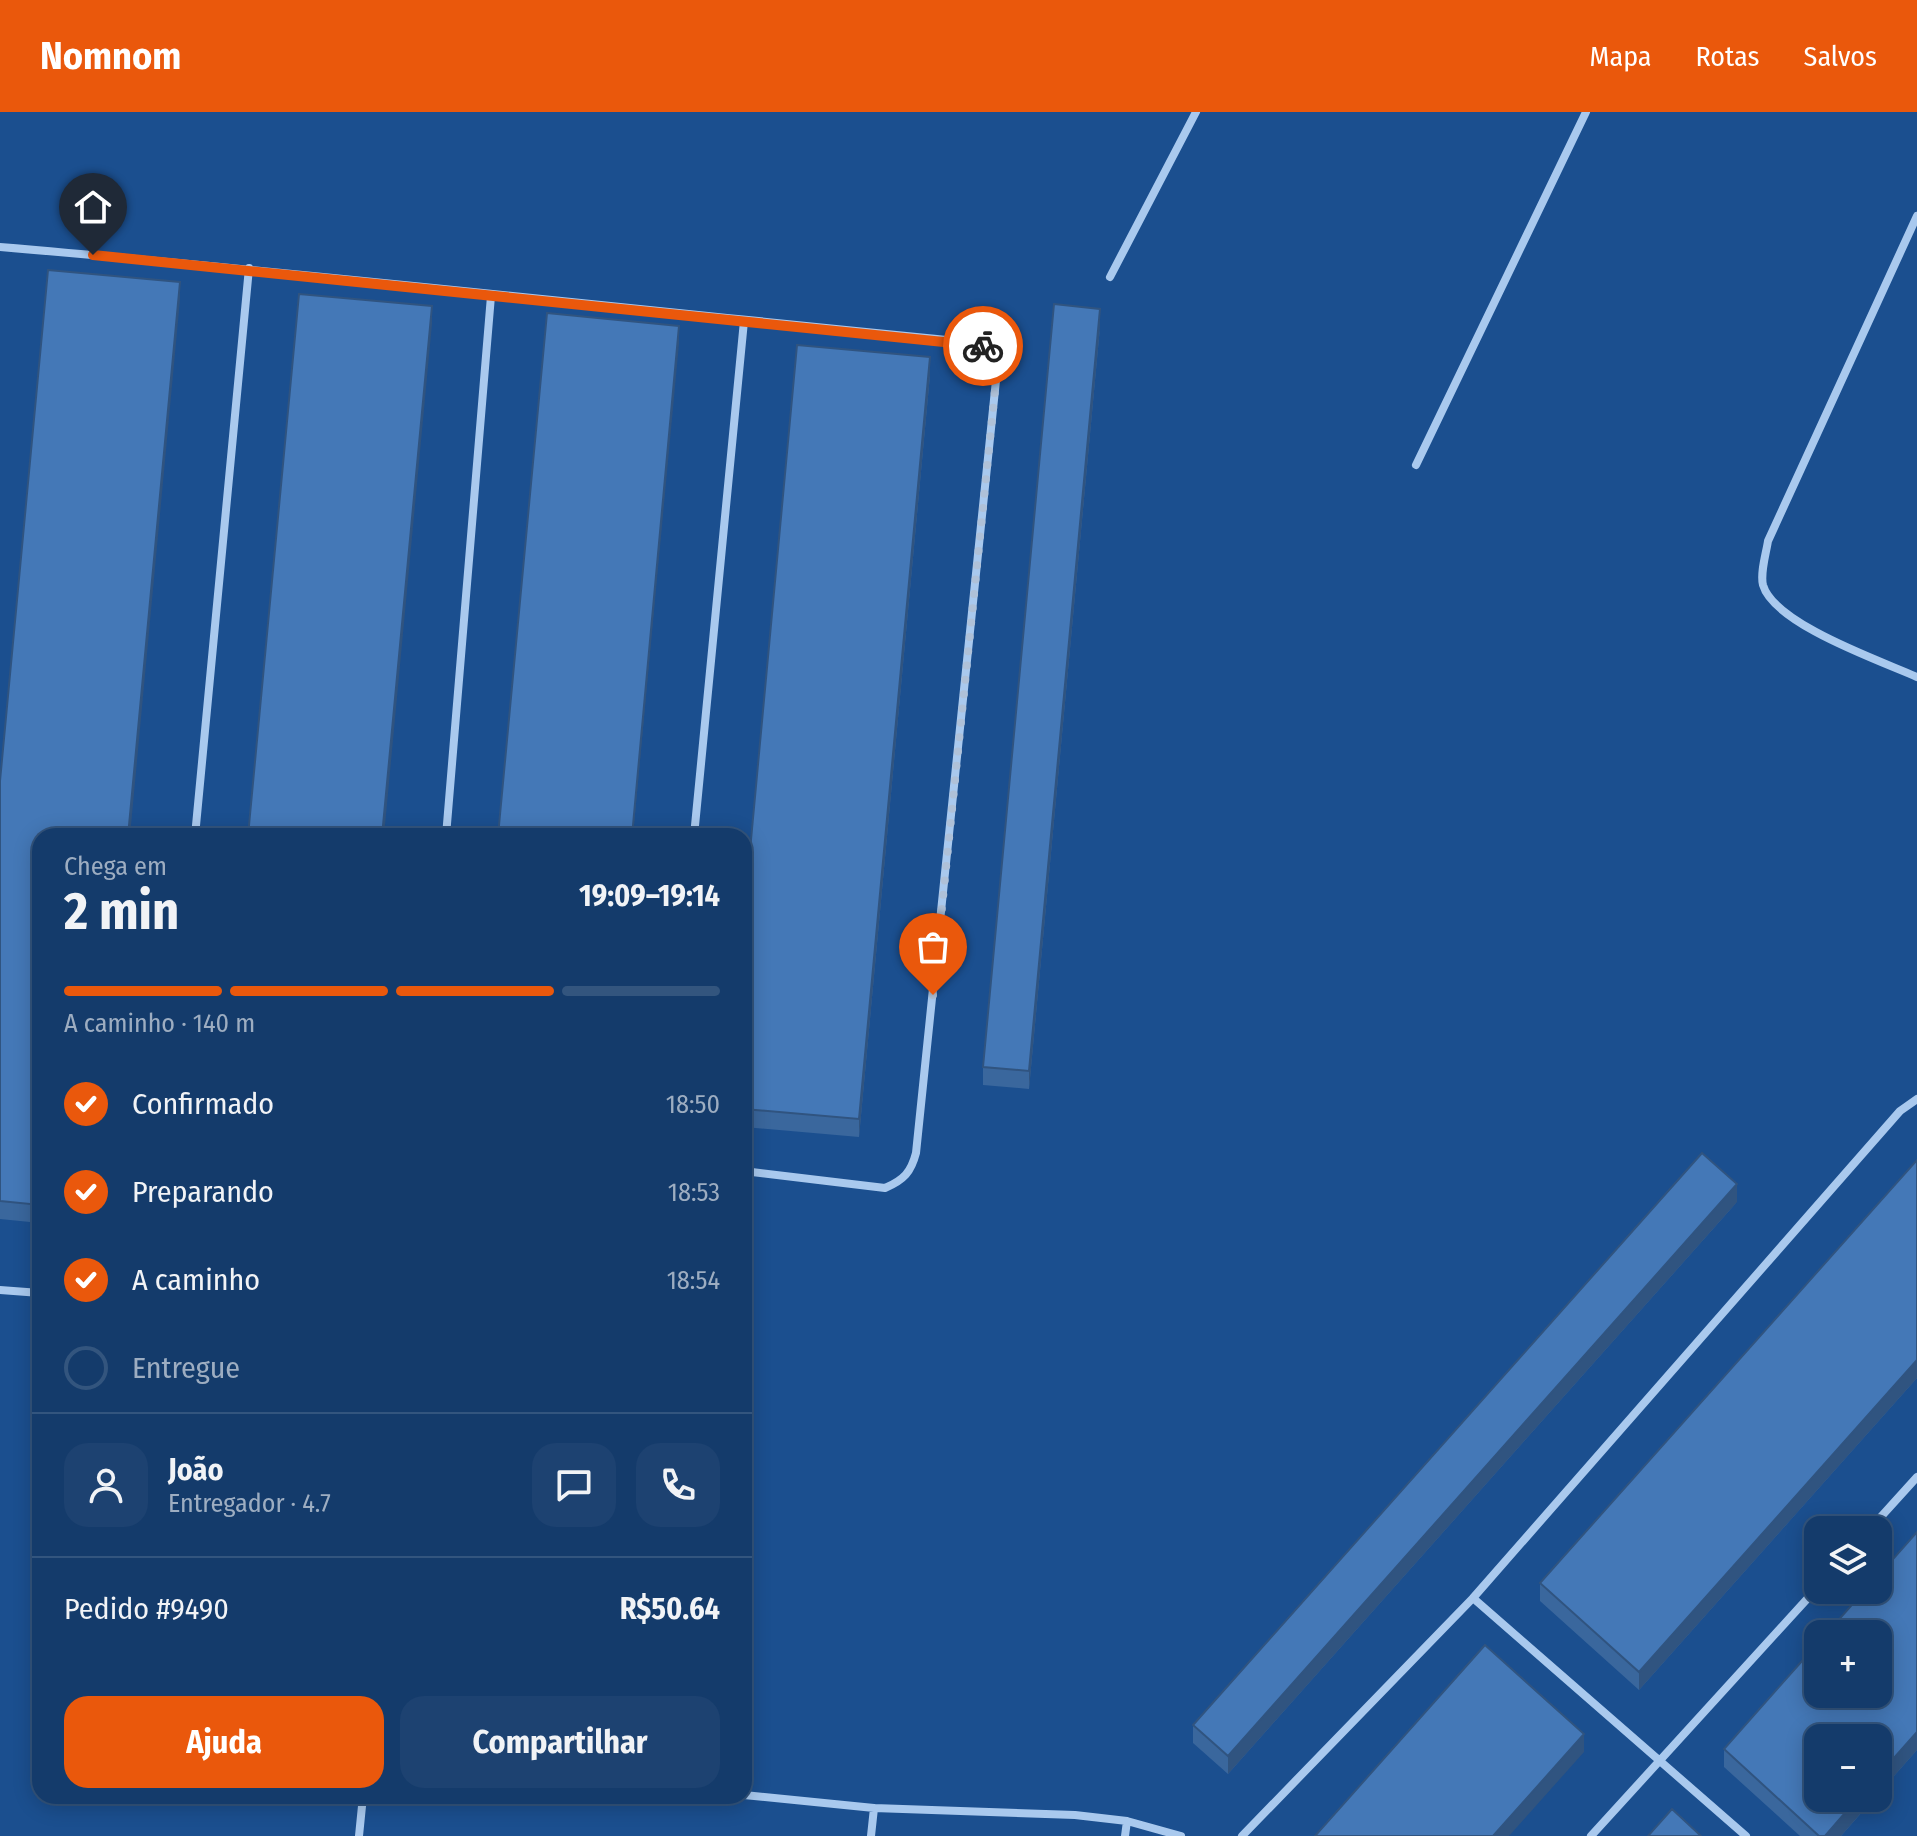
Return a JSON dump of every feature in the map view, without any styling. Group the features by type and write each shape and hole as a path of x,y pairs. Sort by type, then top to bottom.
{"street":[{"path":"1110,277 1196,112"},
{"path":"1416,465 1586,112"},
{"path":"1917,216 1768,541 1763,585 1775,603 1796,620 1917,677"},
{"path":"0,247 249,268 491,296 969,342 983,345 998,361 912,1170 885,1188 752,1172"},
{"path":"196,828 249,268"},
{"path":"447,828 491,296"},
{"path":"695,828 744,321"},
{"path":"1242,1836 1473,1598 1900,1111 1917,1099"},
{"path":"0,1290 32,1292"},
{"path":"1882,1516 1917,1477"},
{"path":"1473,1598 1746,1836"},
{"path":"1591,1836 1804,1603"},
{"path":"752,1796 874,1808 1075,1815 1127,1821 1181,1836"},
{"path":"359,1836 362,1804"},
{"path":"871,1836 874,1808"},
{"path":"1125,1836 1127,1821"}],"building":[{"path":"48,270 180,282 129,828 32,828 32,1204 0,1201 0,781"},
{"path":"299,294 432,306 383,828 249,828"},
{"path":"1054,304 1100,309 1029,1071 983,1067"},
{"path":"547,313 679,326 633,828 499,828"},
{"path":"797,345 930,357 859,1119 752,1110 752,829"},
{"path":"1702,1153 1737,1184 1228,1756 1193,1725"},
{"path":"1917,1160 1917,1360 1639,1672 1540,1583"},
{"path":"1917,1532 1917,1732 1892,1760 1892,1724 1804,1724 1804,1812 1846,1812 1825,1836 1819,1836 1724,1749 1804,1659 1804,1708 1892,1708 1892,1620 1838,1620 1853,1604 1892,1604 1892,1560"},
{"path":"1485,1645 1584,1734 1493,1836 1315,1836"},
{"path":"1672,1809 1701,1836 1648,1836"}],"way so far":[{"path":"933,995 998,361 983,346"}],"route":[{"path":"93,255 249,268 491,296 969,342 983,346"}]}
